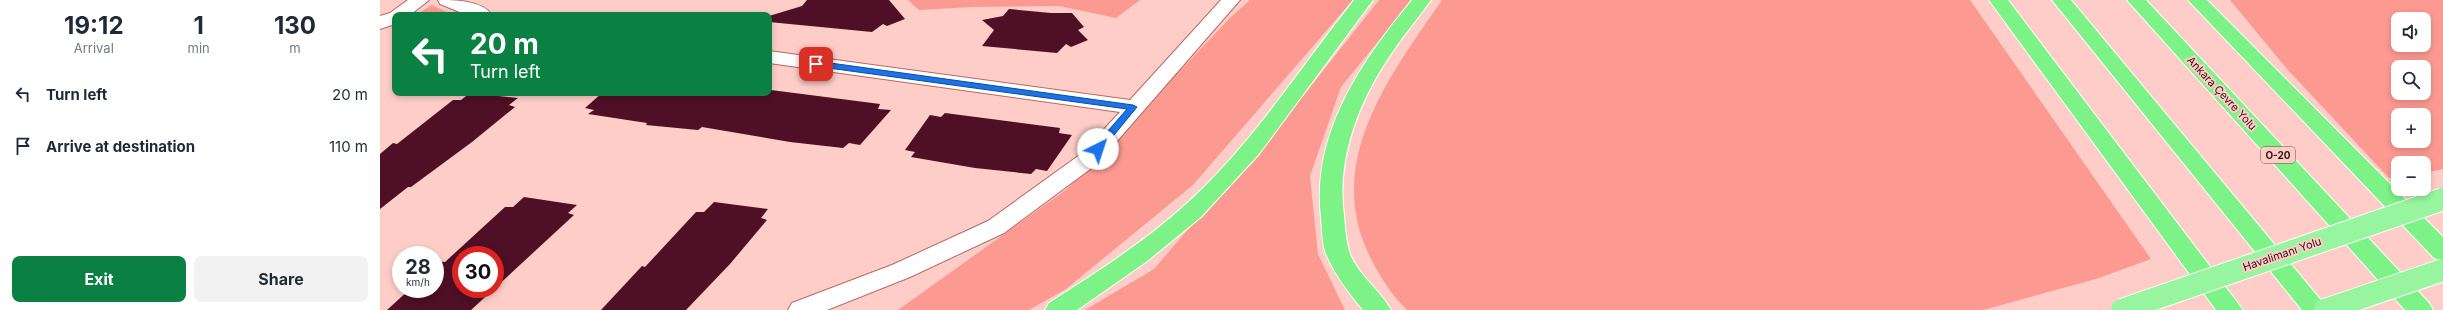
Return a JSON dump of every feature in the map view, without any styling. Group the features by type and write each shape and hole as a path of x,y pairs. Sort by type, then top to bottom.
{"highway":[{"path":"1058,310 1136,258 1209,195 1279,112 1364,0"},
{"path":"1378,310 1362,291 1338,253 1330,211 1330,187 1341,133 1361,86 1379,55 1422,0"},
{"path":"1997,0 2230,310"},
{"path":"2061,0 2316,310"},
{"name":"Ankara Çevre Yolu","path":"2136,0 2420,310"},
{"path":"2197,0 2443,252"},
{"path":"2216,0 2373,180"},
{"path":"2146,198 2222,310"},
{"name":"Havalimanı Yolu","path":"2122,310 2443,199"},
{"path":"2325,310 2443,270"}],"street":[{"path":"402,12 420,0"},
{"path":"448,0 476,12"},
{"path":"802,310 901,271 996,227 1089,159 1133,107 1231,0"},
{"path":"380,24 392,18"},
{"path":"380,24 392,24"},
{"path":"772,57 1133,107"}],"shaded area":[{"path":"908,0 1140,0 1116,18 1059,6 972,7 919,10"},
{"path":"1250,0 1353,0 1193,185 1066,289 1029,310 898,310 1067,189 1231,17"},
{"path":"1379,0 1412,0 1341,87 1310,176 1318,254 1345,310 1085,310 1154,269 1307,91"},
{"path":"1442,0 1970,0 2151,259 2096,279 1983,310 1407,310 1383,281 1372,261 1358,225 1354,190 1358,156 1368,123 1383,91"},
{"path":"2230,0 2443,0 2443,169 2431,172 2431,156 2391,156 2391,178 2389,178 2287,69"},
{"path":"432,5 447,12 421,12"}],"building":[{"path":"807,0 889,0 905,19 887,26 883,24 872,32 772,22 772,15 802,6"},
{"path":"1009,9 1051,13 1072,13 1084,27 1078,30 1088,40 1071,47 1066,44 1057,53 982,46 994,30 982,20 1003,16"},
{"path":"772,90 880,104 878,109 891,110 860,145 849,143 843,148 790,142 702,127 698,130 646,125 647,123 588,114 594,110 585,108 599,96 772,96"},
{"path":"466,96 499,96 518,98 509,105 515,107 472,142 411,187 408,187 380,209 380,154 393,143 397,144 453,100 461,100"},
{"path":"945,113 1060,128 1059,133 1072,135 1047,171 1036,169 1031,174 975,168 911,157 915,152 905,150 930,115 941,117"},
{"path":"524,197 577,205 568,213 574,215 504,280 504,246 462,246 505,207 513,207"},
{"path":"714,202 768,209 761,218 767,220 730,264 686,310 601,310 642,266 645,267 696,212 704,212"},
{"path":"452,256 452,298 484,298 471,310 387,310 400,298 444,298 445,262"}],"route":[{"path":"816,64 1133,107 1098,149"}]}
